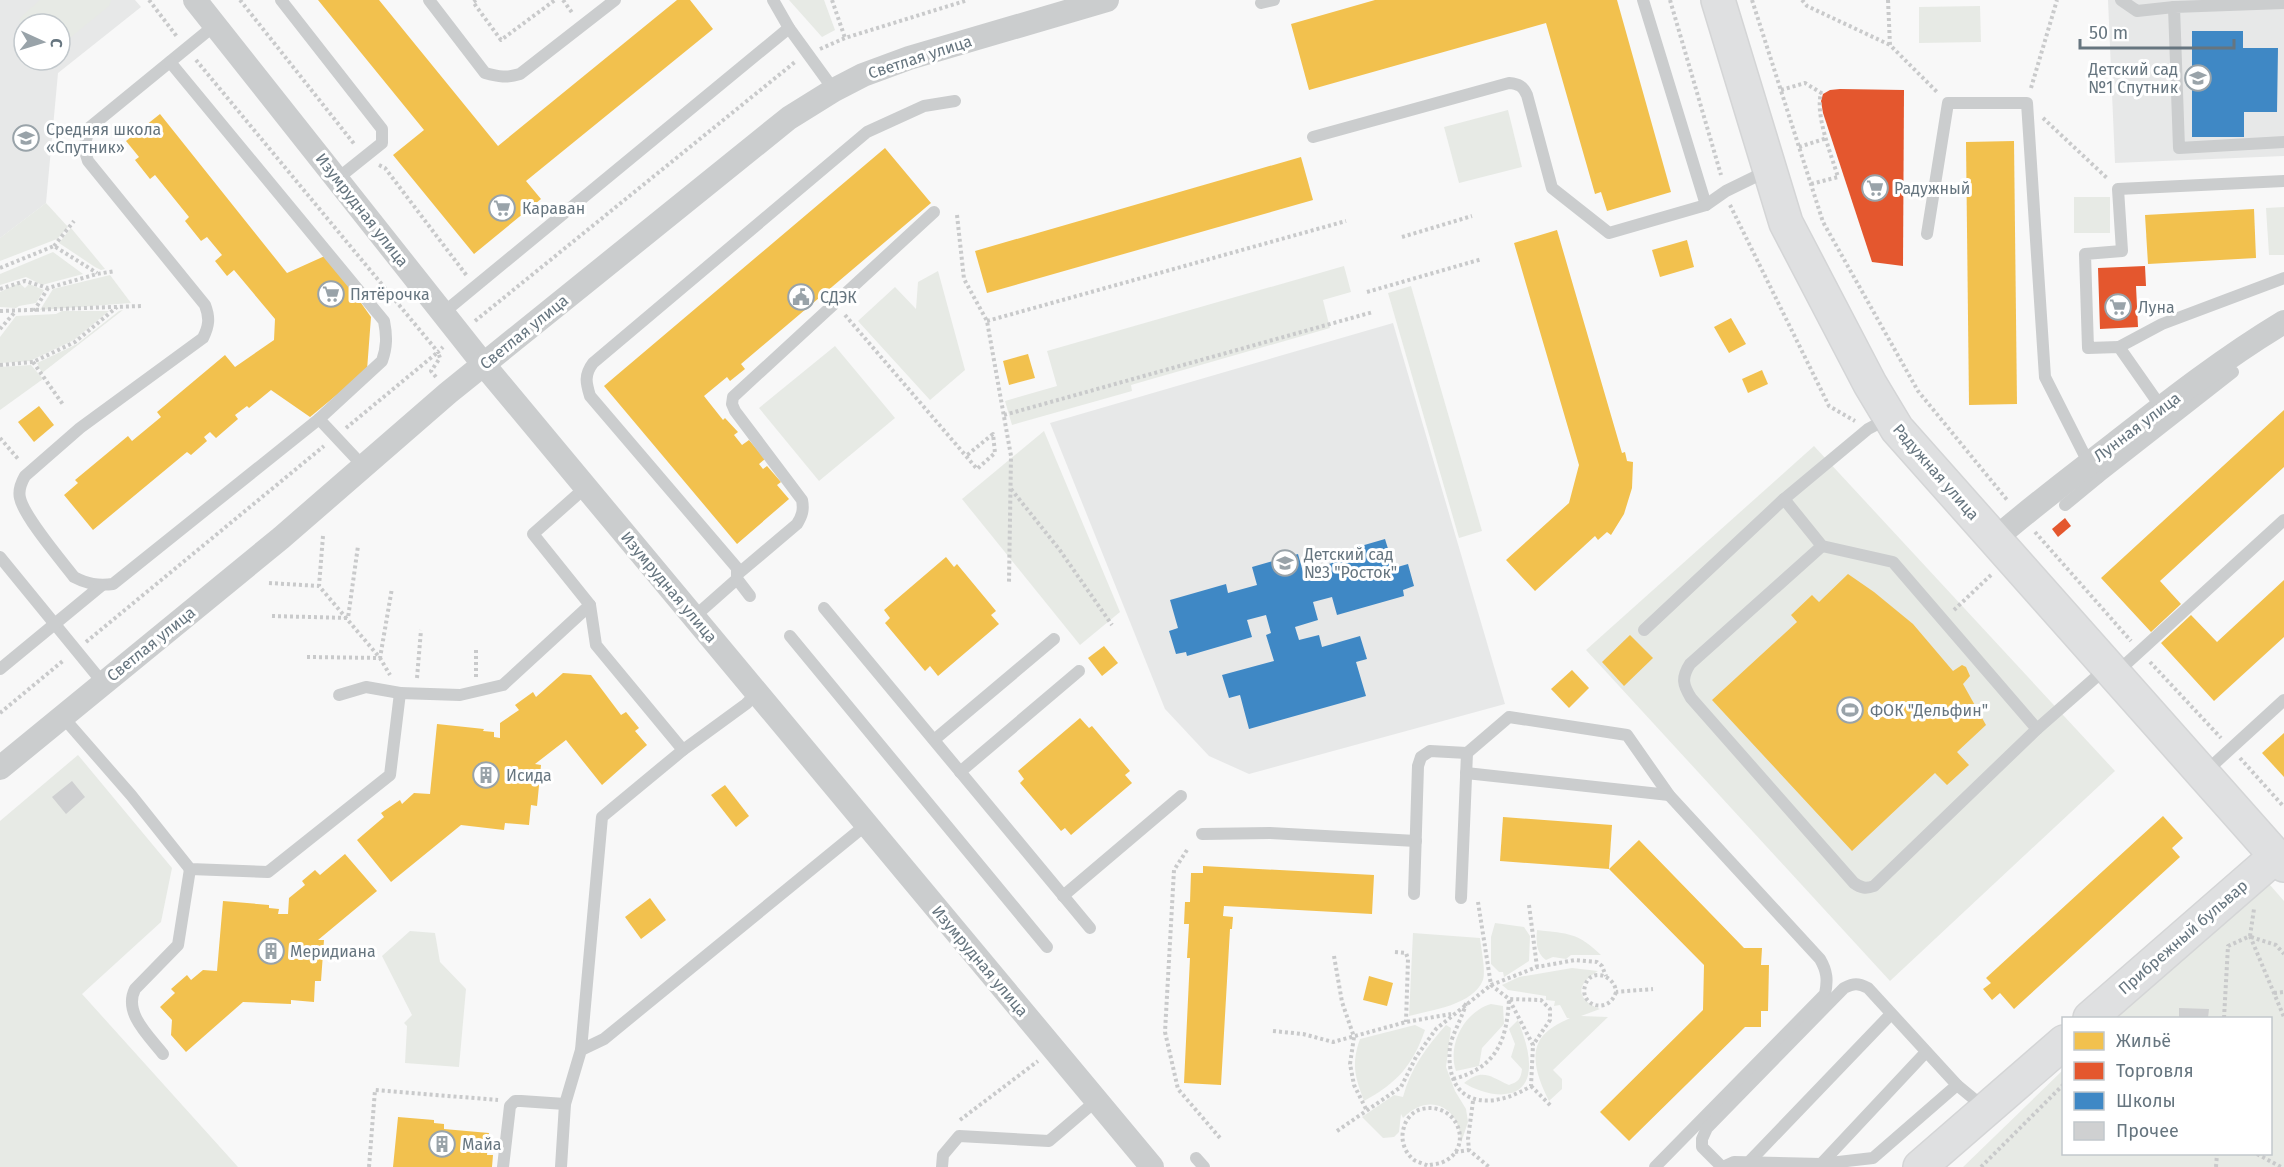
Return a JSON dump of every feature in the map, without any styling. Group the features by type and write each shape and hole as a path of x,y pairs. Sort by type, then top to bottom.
{"main road":[{"name":"Радужная улица","path":"1718,0 1786,223 1870,384 1897,429 2203,774 2281,856"},
{"name":"Прибрежный бульвар","path":"2091,1017 2281,856"},
{"path":"1920,1167 2062,1044"}],"street":[{"name":"Изумрудная улица","path":"195,0 484,365 1097,1100 1148,1166"},
{"name":"Светлая улица","path":"0,768 281,538 484,365 789,118 863,75 909,58 1107,0"},
{"name":"Лунная улица","path":"1995,539 2021,516 2094,470 2161,407 2259,337 2284,322"}],"lane":[{"path":"281,0 382,129 382,143 337,178"},
{"path":"429,0 485,73 508,77 520,74 615,0"},
{"path":"773,0 789,28 834,90"},
{"path":"1643,0 1706,205"},
{"path":"2121,0 2137,11 2174,7 2284,3"},
{"path":"2174,7 2179,148 2284,142"},
{"path":"170,62 384,321 387,334 386,348 382,362 319,419 113,584 86,583 74,577 24,510 19,496 21,484 29,472 80,428 203,338 208,328 209,316 205,305 88,161 84,148 89,128 215,25"},
{"path":"443,313 789,28"},
{"path":"1313,137 1509,83 1517,84 1523,87 1527,95 1552,188 1609,233 1706,205 1726,191 1769,170"},
{"path":"750,596 738,576 734,563 591,396 586,382 587,372 593,363 867,132 924,106 955,100"},
{"path":"1927,234 1948,104 2027,103 2045,377 2094,470"},
{"path":"2284,182 2118,189 2122,251 2085,254 2088,348 2119,347 2162,324 2284,278"},
{"path":"694,617 797,524 804,507 802,500 735,411 732,404 733,397 934,212"},
{"path":"2119,347 2161,407"},
{"path":"2065,505 2094,470 2233,372"},
{"path":"1644,630 1784,499 1868,429 1890,418"},
{"path":"319,419 363,466"},
{"path":"586,487 533,534 590,605 596,645 683,750"},
{"path":"1784,499 1822,546 1893,562 2037,729"},
{"path":"1822,546 1690,664 1684,674 1683,685 1691,698 1854,883 1859,887 1868,888 1874,886 2037,729 2095,678 2140,651 2284,520"},
{"path":"0,557 103,683"},
{"path":"0,669 102,585"},
{"path":"339,695 366,687 400,693 460,695 503,685 590,605"},
{"path":"824,608 1090,928"},
{"path":"790,636 1047,947"},
{"path":"934,741 1054,639"},
{"path":"960,772 1079,671"},
{"path":"190,869 268,872 390,775 400,693"},
{"path":"561,1167 565,1104 581,1050 602,817 683,750 758,693"},
{"path":"2203,774 2284,700"},
{"path":"62,716 131,795 190,869 178,945 135,988 131,996 134,1015 163,1054"},
{"path":"1414,894 1418,766 1421,757 1430,751 1467,753 1509,717 1627,735 1668,795 1820,959 1827,981 1825,994 1655,1167"},
{"path":"1461,898 1467,753"},
{"path":"1466,773 1668,795"},
{"path":"1063,896 1181,796"},
{"path":"581,1050 604,1039 867,824"},
{"path":"1202,834 1270,833 1416,841"},
{"path":"1957,1085 1873,1158 1821,1164 1734,1162 1723,1167 1702,1147 1702,1139 1707,1128 1844,988 1852,983 1868,988 1957,1085 1986,1109"},
{"path":"1749,1162 1891,1014"},
{"path":"1821,1164 1926,1052"},
{"path":"942,1167 943,1155 959,1136 1049,1141 1097,1100"},
{"path":"503,1167 510,1106 515,1101 565,1104"}],"path":[{"path":"149,0 438,352"},
{"path":"476,0 473,2 501,40 555,0"},
{"path":"832,0 845,38"},
{"path":"0,713 791,64 807,54 845,38 968,0"},
{"path":"1752,0 1823,222 1918,391 2021,516 2140,651 2284,807"},
{"path":"1802,0 1807,6 1890,45 1948,104"},
{"path":"1888,0 1890,45"},
{"path":"2058,0 2027,103 2118,189"},
{"path":"1780,90 1805,83 1822,94 1819,101 1821,114 1838,177 1811,184"},
{"path":"1799,147 1827,138"},
{"path":"957,215 963,279 987,321 1011,456 1009,582"},
{"path":"1402,237 1472,216"},
{"path":"0,268 54,246 74,221"},
{"path":"987,321 1346,221"},
{"path":"54,246 98,274"},
{"path":"1367,292 1482,259"},
{"path":"0,289 25,281 48,288 114,271"},
{"path":"33,312 48,288"},
{"path":"0,311 33,312 142,306"},
{"path":"0,365 33,362 75,342 117,307"},
{"path":"0,329 16,311"},
{"path":"1004,415 1373,312"},
{"path":"846,316 966,456 978,469 995,453 993,434 966,456"},
{"path":"33,362 64,406"},
{"path":"0,438 29,472"},
{"path":"1011,488 1059,549 1112,625"},
{"path":"319,586 323,536"},
{"path":"348,618 358,546"},
{"path":"1943,620 1995,572"},
{"path":"269,583 319,586 380,658 400,693"},
{"path":"380,658 392,588"},
{"path":"272,616 348,618"},
{"path":"417,678 421,630"},
{"path":"476,650 476,684"},
{"path":"307,657 380,658"},
{"path":"1187,850 1174,870 1165,1032 1178,1089 1220,1138"},
{"path":"1478,900 1491,985 1509,999 1533,1046 1531,1086 1552,1107"},
{"path":"2255,902 2250,936 2284,1017"},
{"path":"1528,905 1537,967"},
{"path":"2224,1017 2228,946 2250,936 2276,945 2284,954"},
{"path":"1395,951 1407,954 1406,1022"},
{"path":"1334,956 1342,1002 1354,1037 1350,1064 1354,1085 1366,1109"},
{"path":"1337,1131 1401,1087 1416,1057 1436,1029 1491,985 1537,967 1575,960 1597,962 1613,982 1616,992 1611,1001 1603,1006 1593,1004 1586,997 1584,986 1591,978 1606,976"},
{"path":"1616,992 1653,989"},
{"path":"2274,993 2284,992"},
{"path":"1509,999 1541,1000 1550,1009 1550,1020 1533,1046"},
{"path":"1453,1079 1471,1074 1491,1060 1506,1029 1509,999"},
{"path":"1466,1003 1462,1019 1451,1042 1449,1060 1453,1079 1463,1094 1473,1101 1496,1101 1515,1096 1531,1086"},
{"path":"1273,1031 1304,1034 1333,1042 1406,1022 1452,1014"},
{"path":"959,1136 958,1121 1041,1059"},
{"path":"1981,1167 2062,1086"},
{"path":"369,1167 375,1090 497,1099 510,1106"},
{"path":"1473,1101 1468,1139 1469,1150 1489,1167"},
{"path":"1432,1106 1447,1111 1457,1122 1460,1137 1455,1152 1444,1162 1430,1166 1415,1161 1405,1149 1402,1135 1406,1120 1417,1110 1432,1106"},
{"path":"1455,1152 1469,1150"},
{"path":"2259,1155 2281,1167"}],"shaded area":[{"name":"Средняя школа «Спутник»","path":"0,0 135,0 141,7 72,62 72,12 12,12 12,72 59,72 46,203 0,238"},
{"path":"40,0 111,0 109,6 72,36 72,12 26,12"},
{"path":"789,0 824,0 835,30 822,37"},
{"name":"Детский сад №1 Спутник","path":"2108,0 2284,0 2284,156 2115,163"},
{"path":"1980,6 1981,42 1919,43 1919,7"},
{"path":"1508,110 1522,167 1459,183 1444,127"},
{"path":"2074,197 2110,197 2110,233 2074,233"},
{"path":"46,203 68,227 57,239 0,261 0,238"},
{"path":"2284,207 2284,255 2269,255 2266,208"},
{"path":"71,228 105,269 95,267 59,243"},
{"path":"53,252 83,274 42,285 26,277 0,285 0,274"},
{"path":"1344,266 1351,292 1323,300 1330,328 1131,385 1132,391 1012,425 1005,401 1057,386 1047,351"},
{"path":"938,271 965,370 930,400 858,321 895,287 916,309 918,282"},
{"path":"110,275 131,303 40,310 53,289"},
{"path":"19,283 25,288 29,284 44,290 36,303 16,308 0,307 0,292"},
{"path":"1411,286 1482,531 1459,538 1388,293"},
{"path":"123,310 42,373 37,363 77,344"},
{"path":"62,311 109,311 74,340 30,361 0,363 0,337 16,316 56,314"},
{"name":"Детский сад №3 \"Росток\"","path":"1393,323 1505,704 1249,774 1209,756 1165,709 1050,423"},
{"path":"835,346 895,418 819,481 759,408"},
{"path":"31,365 43,379 0,410 0,367"},
{"path":"1044,431 1120,612 1080,645 962,499"},
{"name":"ФОК \"Дельфин\"","path":"1814,446 2115,771 1890,981 1586,650"},
{"path":"78,755 172,868 161,922 82,994 238,1167 0,1167 0,821"},
{"path":"2263,877 2284,901 2284,1167 1963,1167 2062,1071 2062,1155 2272,1155 2272,1017 2118,1017"},
{"path":"1495,923 1524,927 1530,936 1529,961 1504,977 1503,972 1499,972 1491,964 1491,937"},
{"path":"1537,930 1572,935 1601,955 1571,955 1566,959 1553,957 1546,960 1537,947"},
{"path":"410,931 435,933 440,962 466,989 459,1067 405,1063 407,1026 404,1023 412,1015 382,956"},
{"path":"1413,933 1480,938 1484,976 1478,988 1461,1001 1440,1009 1409,1016"},
{"path":"1572,968 1598,971 1585,981 1581,992 1586,1001 1600,1009 1581,1016 1608,1017 1553,1070 1562,1079 1562,1089 1549,1101 1538,1074 1537,1046 1549,1030 1570,1018 1567,1018 1560,1005 1554,1006 1555,1001 1546,1000 1546,996 1508,990 1502,985 1519,977"},
{"path":"1491,1004 1503,1006 1504,1024 1482,1048 1479,1066 1456,1071 1454,1051 1460,1031 1473,1014"},
{"path":"1518,1020 1529,1061 1528,1075 1524,1084 1509,1094 1500,1094 1480,1091 1464,1083 1470,1078 1481,1075 1491,1076 1509,1085 1518,1080 1522,1069 1511,1057 1515,1044 1509,1029"},
{"path":"1415,1025 1425,1030 1409,1063 1395,1080 1364,1101 1355,1070 1360,1039"},
{"path":"1446,1025 1451,1028 1446,1067 1455,1091 1466,1109 1468,1122 1461,1143 1456,1120 1450,1112 1433,1105 1423,1105 1403,1118 1401,1114 1399,1132 1394,1137 1383,1138 1362,1117 1394,1095 1403,1097 1420,1058"}],"building: Жильё":[{"path":"318,0 379,0 498,146 677,0 690,0 713,29 526,181 541,199 474,254 393,155 424,130"},
{"path":"1375,0 1617,0 1671,192 1607,211 1601,192 1595,194 1546,23 1309,90 1291,24"},
{"path":"160,114 287,273 327,255 371,317 367,370 310,417 271,390 249,408 247,406 235,415 238,419 216,438 210,432 204,437 207,441 191,455 187,452 93,530 64,495 78,483 75,480 128,436 132,441 161,417 157,412 225,355 235,367 274,340 275,319 234,270 227,276 215,261 222,255 207,237 201,241 185,221 189,217 155,175 150,179 135,160 139,157 126,141"},
{"path":"2014,141 2017,404 1969,405 1966,142"},
{"path":"885,148 931,203 741,364 745,369 730,381 727,377 704,396 723,420 725,418 738,432 734,435 742,445 749,440 765,459 759,464 763,469 767,466 781,482 777,485 789,499 737,544 604,386"},
{"path":"1301,157 1313,200 987,293 975,251"},
{"path":"2254,209 2256,258 2148,264 2145,215"},
{"path":"1557,230 1622,453 1625,452 1627,461 1633,462 1632,488 1624,514 1611,535 1607,532 1598,540 1595,536 1535,591 1506,560 1569,503 1579,465 1514,243"},
{"path":"1687,240 1694,267 1660,277 1652,250"},
{"path":"1731,318 1746,344 1729,353 1714,327"},
{"path":"1028,354 1035,378 1009,385 1003,361"},
{"path":"1762,370 1768,384 1748,393 1742,379"},
{"path":"39,406 54,425 34,442 18,422"},
{"path":"2284,410 2284,467 2160,581 2181,604 2151,632 2101,578"},
{"path":"946,557 954,567 957,564 996,611 991,615 999,624 938,676 930,666 925,671 885,623 890,618 884,610"},
{"path":"1848,574 1913,624 1953,671 1962,665 1966,667 1970,676 1963,684 1986,725 1957,752 1969,765 1947,785 1935,773 1852,851 1712,700 1797,622 1791,615 1812,595 1819,602"},
{"path":"2284,580 2284,637 2214,701 2161,643 2191,615 2217,642"},
{"path":"1630,635 1653,658 1624,686 1602,662"},
{"path":"1104,646 1118,663 1102,676 1088,658"},
{"path":"1572,670 1589,688 1569,708 1551,689"},
{"name":"Исида","path":"563,673 591,675 621,715 626,712 639,728 635,731 647,745 602,785 566,740 535,764 541,765 537,806 531,805 529,825 505,823 504,830 461,825 391,882 357,840 384,817 381,813 400,800 402,804 414,793 430,794 437,724 484,729 483,731 494,732 494,737 500,738 500,723 519,710 515,705 533,692 536,697"},
{"path":"1080,718 1089,728 1092,726 1130,771 1125,775 1132,783 1071,835 1065,828 1061,831 1020,783 1024,779 1018,771"},
{"path":"2284,733 2284,777 2262,753"},
{"path":"725,785 749,816 736,827 711,795"},
{"path":"2163,816 2183,838 2172,848 2180,857 2014,1009 2000,993 1992,1000 1983,989 1991,983 1986,978"},
{"path":"1503,817 1612,825 1609,869 1500,861"},
{"path":"1639,840 1744,948 1762,948 1761,965 1769,965 1768,1011 1761,1011 1761,1027 1745,1027 1629,1141 1600,1112 1703,1010 1704,965 1609,869"},
{"name":"Меридиана","path":"345,854 377,891 318,940 324,940 321,981 315,981 314,1002 291,1000 291,1004 243,1002 186,1052 171,1035 172,1020 160,1007 175,993 171,989 187,975 191,980 203,970 217,971 223,901 269,905 269,908 279,909 278,914 288,914 289,898 305,885 302,881 315,870 320,875"},
{"path":"1203,866 1374,875 1372,914 1224,906 1223,916 1233,917 1232,929 1230,929 1221,1085 1184,1083 1190,958 1187,958 1189,924 1184,924 1185,902 1190,902 1191,873 1203,873"},
{"path":"650,898 666,920 641,939 625,917"},
{"path":"1369,976 1393,983 1387,1006 1363,1000"},
{"name":"Майа","path":"398,1117 434,1120 434,1123 444,1124 444,1129 489,1133 487,1155 493,1155 492,1167 393,1167"}],"building: Торговля":[{"name":"Радужный","path":"1830,90 1904,90 1903,266 1872,262 1823,113 1821,101 1823,94"},
{"name":"Луна","path":"2145,266 2146,286 2136,286 2138,327 2100,329 2098,268"},
{"path":"2065,518 2071,526 2058,537 2052,529"}],"building: Школы":[{"path":"2192,31 2243,31 2243,48 2278,48 2277,112 2244,112 2244,137 2192,137"},
{"path":"1385,539 1394,568 1408,564 1414,586 1403,590 1404,596 1337,615 1332,597 1313,602 1318,620 1295,627 1299,640 1319,635 1322,647 1360,636 1367,659 1356,662 1366,696 1249,729 1240,695 1229,698 1222,675 1274,661 1266,635 1271,633 1266,615 1247,620 1252,637 1187,656 1186,652 1176,654 1169,631 1178,628 1170,600 1226,584 1228,593 1257,585 1252,567 1298,554 1303,572 1332,563 1330,555"}],"building: Прочее":[{"path":"72,781 85,797 66,814 52,797"},
{"path":"2179,1008 2209,1009 2208,1017 2179,1017"}],"place":[{"name":"Детский сад №1 Спутник","path":"2198,78"},
{"name":"Средняя школа «Спутник»","path":"26,138"},
{"name":"Радужный","path":"1875,188"},
{"name":"Караван","path":"502,208"},
{"name":"Пятёрочка","path":"331,294"},
{"name":"СДЭК","path":"801,297"},
{"name":"Луна","path":"2118,307"},
{"name":"Детский сад №3 \"Росток\"","path":"1285,563"},
{"name":"ФОК \"Дельфин\"","path":"1850,710"},
{"name":"Исида","path":"486,775"},
{"name":"Меридиана","path":"271,951"},
{"name":"Майа","path":"442,1144"}]}
